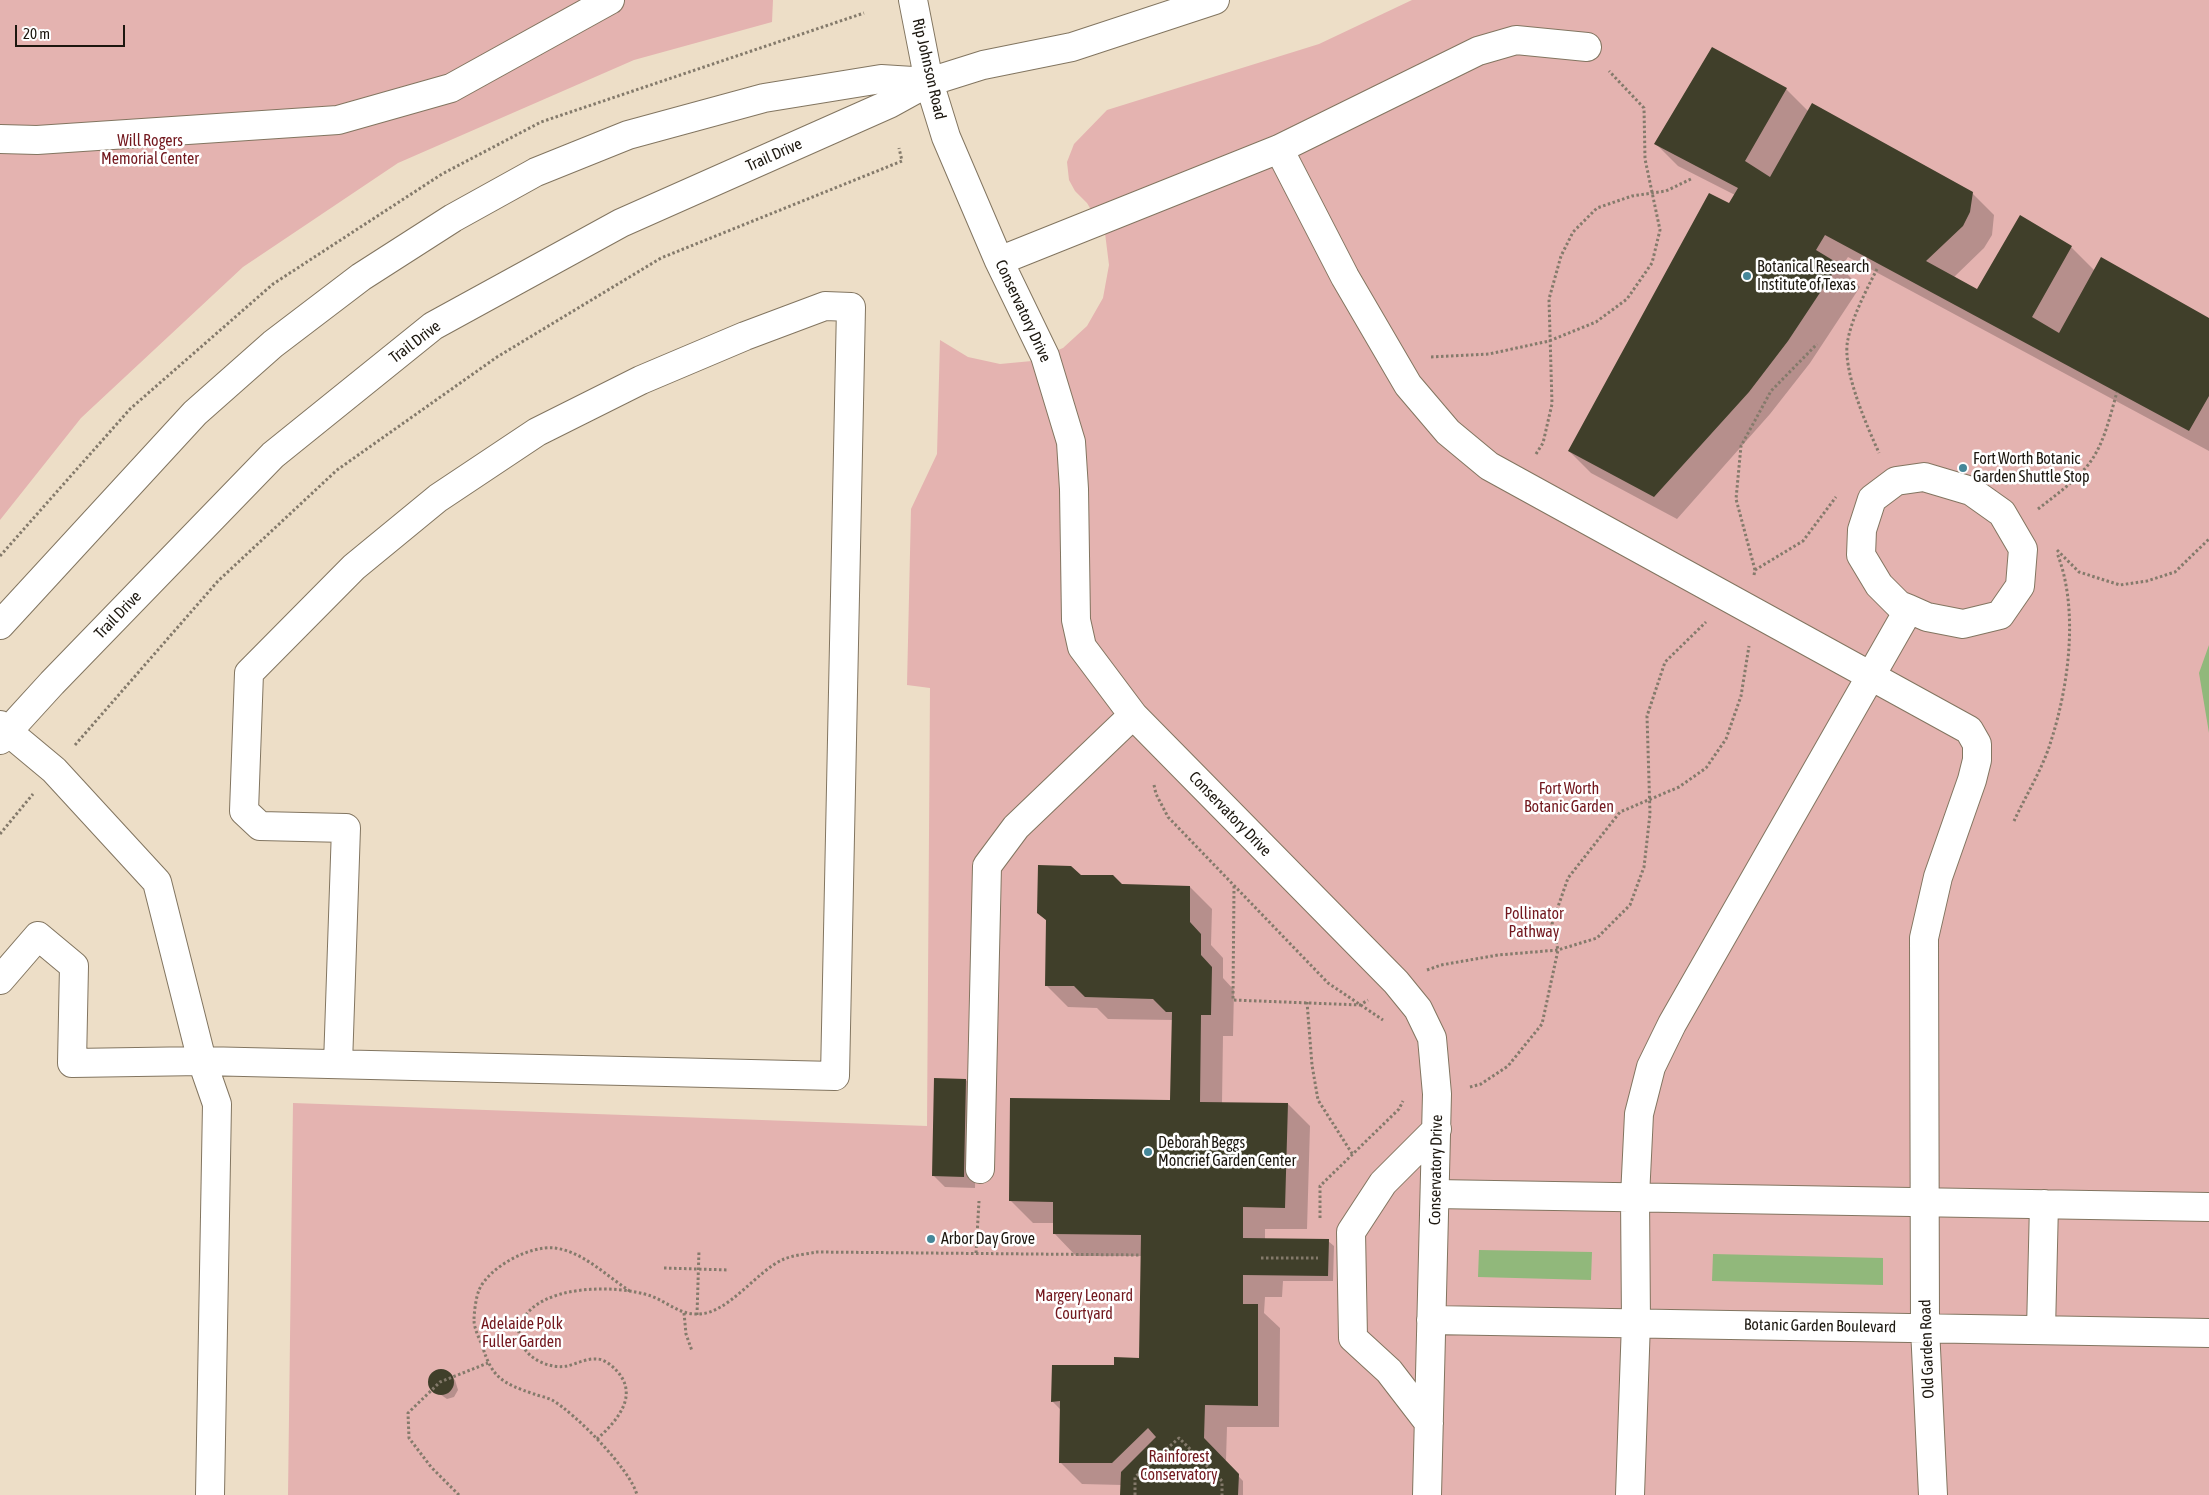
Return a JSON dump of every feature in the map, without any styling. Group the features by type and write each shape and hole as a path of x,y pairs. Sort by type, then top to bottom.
{"street":[{"path":"0,140 37,140 338,120 451,88 610,0"},
{"name":"Rip Johnson Road","path":"913,0 929,82 946,138"},
{"name":"Trail Drive","path":"2,732 273,455 433,326 621,223 889,104 929,82 983,65 1072,47 1215,0"},
{"path":"999,260 1279,149 1478,51 1516,40 1587,46"},
{"name":"Trail Drive","path":"0,625 195,413 273,344 361,277 453,218 536,172 628,135 764,98 881,79 929,82"},
{"name":"Conservatory Drive","path":"946,138 999,260 1046,356 1071,442 1074,489 1076,620 1082,647 1133,715 1396,982 1418,1009 1432,1038 1437,1094 1437,1129 1427,1495"},
{"name":"Old Garden Road","path":"1279,149 1345,277 1408,385 1448,432 1489,466 1969,730 1977,744 1977,760 1972,780 1938,877 1924,938 1923,1202 1925,1328 1933,1495"},
{"path":"0,980 38,936 74,966 72,1063 202,1061 835,1076 851,307 826,306 745,336 641,380 537,432 438,498 354,566 249,674 244,811 260,826 346,828 338,1064"},
{"path":"1924,477 1971,491 2002,513 2023,550 2020,586 2000,615 1963,624 1927,617 1909,610 1899,605 1879,585 1861,554 1862,530 1872,499 1896,481 1924,477"},
{"path":"1630,1495 1636,1322 1635,1197 1639,1114 1651,1068 1672,1024 1909,610"},
{"path":"980,1169 987,866 1016,827 1133,715"},
{"path":"2,732 54,770 158,882 202,1061 217,1104 210,1495"},
{"path":"1429,1423 1389,1371 1354,1338 1351,1232 1383,1183 1437,1129"},
{"path":"1435,1194 2209,1207"},
{"path":"2041,1330 2044,1204"},
{"name":"Botanic Garden Boulevard","path":"1431,1320 2209,1333"}],"path":[{"path":"1393,359 1489,354 1549,341 1596,322 1627,300 1652,263 1660,230 1645,159 1644,108 1587,46"},
{"path":"0,834 218,581 337,470 497,357 662,258 902,161 899,148"},
{"path":"1520,483 1543,443 1552,404 1549,299 1561,256 1573,232 1597,208 1632,196 1666,191 1693,178"},
{"path":"1876,268 1855,317 1847,342 1850,374 1860,408 1880,456"},
{"path":"1437,1094 1481,1084 1508,1066 1542,1024 1558,950 1552,924 1568,878 1620,812 1679,787 1706,768 1726,739 1741,696 1749,653 1739,604 1755,570 1736,500 1741,446 1771,391 1817,344"},
{"path":"2038,509 2070,484 2089,463 2104,433 2117,392"},
{"path":"1234,886 1232,1000 1360,1005 1396,982 1441,965 1498,955 1558,950 1597,938 1630,905 1644,867 1650,814 1647,716 1665,662 1702,627 1739,604 1755,570 1803,541 1842,490"},
{"path":"2033,503 2041,517"},
{"path":"2014,821 2051,742 2064,684 2070,618 2064,572 2055,548 2079,572 2120,585 2147,581 2175,572 2209,539"},
{"path":"1162,744 1153,778 1156,794 1168,817 1328,983 1385,1022"},
{"path":"1307,1002 1312,1065 1318,1100 1352,1155"},
{"path":"1320,1221 1320,1186 1398,1109 1405,1097"},
{"path":"976,1253 980,1169"},
{"path":"631,1291 583,1257 554,1248 526,1251 494,1271 478,1290 474,1320 488,1363 495,1376 519,1389 552,1400 597,1439 615,1458 635,1487 636,1495"},
{"path":"698,1315 699,1250"},
{"path":"597,1439 616,1421 624,1407 626,1391 621,1376 610,1364 597,1358 564,1366 536,1360 527,1352 520,1341 518,1330 524,1316 533,1305 546,1298 568,1292 631,1291 652,1297 684,1312 698,1315 724,1306 783,1260 817,1252 1140,1256"},
{"path":"1261,1258 1319,1258"},
{"path":"664,1268 728,1270"},
{"path":"684,1312 686,1334 692,1351"},
{"path":"459,1495 431,1467 409,1438 408,1414 440,1382 488,1363"},
{"path":"1135,1495 1135,1477 1179,1438 1222,1481 1222,1495"}],"green space":[{"name":"Will Rogers Memorial Center","path":"0,0 773,0 772,22 634,60 398,163 243,267 81,418 0,520"},
{"name":"Fort Worth Botanic Garden","path":"1412,0 2209,0 2209,1495 288,1495 293,1103 927,1126 930,688 907,685 911,509 937,454 940,340 968,357 1000,364 1032,361 1063,348 1087,326 1103,298 1109,265 1105,233 1087,203 1075,191 1069,180 1067,162 1074,144 1107,110 1319,44"}],"shaded area":[{"path":"2209,645 2209,733 2199,673"},
{"path":"1479,1250 1592,1252 1591,1280 1478,1277"},
{"path":"1713,1254 1883,1258 1883,1285 1712,1281"}],"building":[{"name":"Botanical Research Institute of Texas","path":"1712,47 1787,88 1745,161 1770,177 1812,103 1973,192 1970,212 1963,226 1926,261 1977,289 2020,215 2072,246 2032,317 2059,333 2101,257 2209,318 2209,396 2189,431 1825,235 1816,250 1839,264 1788,341 1749,392 1654,497 1568,451 1709,193 1729,203 1738,188 1654,144"},
{"name":"Deborah Beggs Moncrief Garden Center","path":"1038,865 1071,866 1081,875 1113,875 1122,884 1190,886 1190,922 1201,934 1201,955 1212,967 1211,1015 1201,1015 1200,1102 1288,1103 1285,1208 1243,1207 1243,1238 1329,1239 1328,1276 1243,1275 1243,1304 1258,1304 1258,1406 1205,1405 1204,1438 1239,1474 1238,1495 1120,1495 1121,1472 1156,1437 1148,1428 1112,1463 1059,1463 1060,1401 1051,1402 1052,1365 1114,1365 1114,1357 1139,1358 1141,1235 1053,1234 1053,1202 1009,1201 1010,1098 1170,1100 1172,1012 1166,1012 1153,999 1085,997 1074,986 1045,986 1046,920 1037,913"},
{"path":"934,1078 966,1079 964,1177 932,1176"},
{"path":"441,1369 450,1373 454,1382 450,1391 441,1395 432,1391 428,1382 432,1373"}],"place":[{"name":"Botanical Research Institute of Texas","path":"1747,276"},
{"name":"Fort Worth Botanic Garden Shuttle Stop","path":"1963,468"},
{"name":"Deborah Beggs Moncrief Garden Center","path":"1148,1152"},
{"name":"Arbor Day Grove","path":"931,1239"}],"park label":[{"name":"Pollinator Pathway","path":"1534,923"},
{"name":"Margery Leonard Courtyard","path":"1084,1305"},
{"name":"Adelaide Polk Fuller Garden","path":"522,1333"},
{"name":"Rainforest Conservatory","path":"1179,1466"}]}
